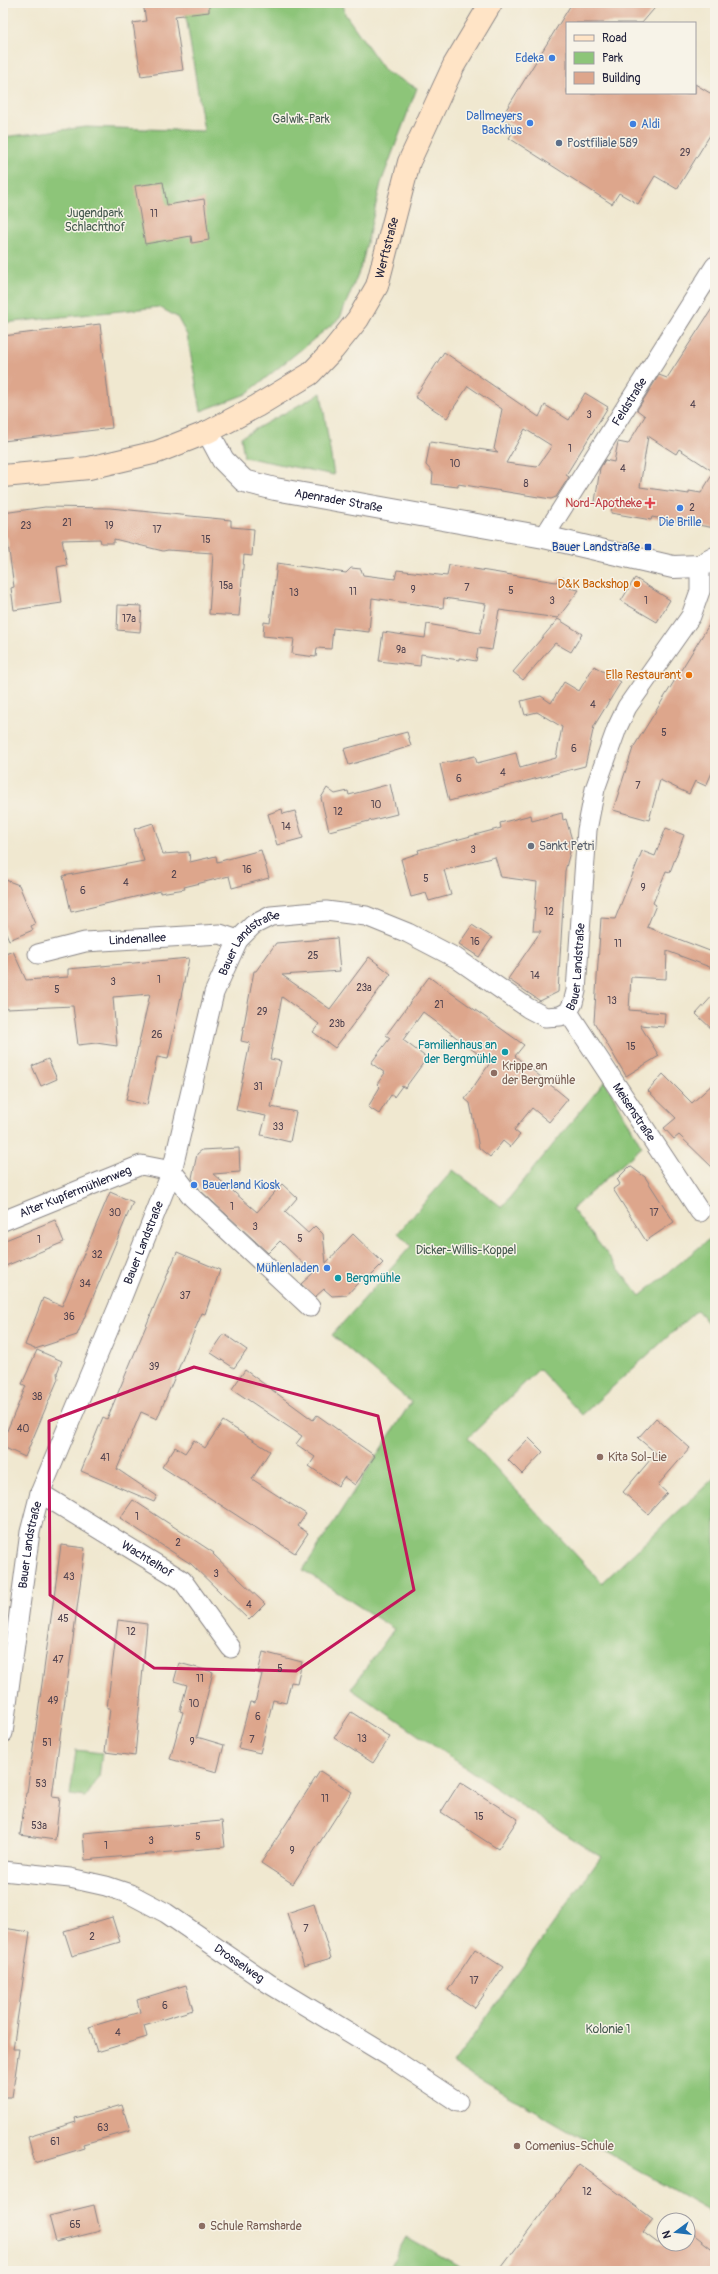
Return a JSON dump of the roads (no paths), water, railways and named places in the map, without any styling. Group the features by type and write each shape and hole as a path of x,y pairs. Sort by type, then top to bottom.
{"main road":[{"name":"Werftstraße","path":"208,432 257,406 310,374 333,350 358,319 377,286 409,162 483,6"},
{"path":"3,476 89,468 157,452 208,432"}],"street":[{"name":"Feldstraße","path":"544,537 715,266"},
{"name":"Apenrader Straße","path":"208,432 223,460 244,481 275,489 544,537 673,566 707,562"},
{"name":"Bauer Landstraße","path":"3,1733 30,1532 40,1493 118,1308 172,1170 214,993 238,940 253,925 271,916 326,911 366,916 408,932 456,958 528,1008 545,1017 560,1016 568,1012 573,1003 576,991 587,830 595,789 617,728 627,707 691,616 700,591 707,562"},
{"name":"Lindenallee","path":"38,954 85,942 220,934 238,940"},
{"name":"Meisenstraße","path":"568,1012 700,1212"},
{"name":"Alter Kupfermühlenweg","path":"3,1221 141,1164 172,1170"},
{"path":"172,1170 192,1197 310,1307"},
{"name":"Wachtelhof","path":"40,1493 182,1580 231,1648"},
{"name":"Drosselweg","path":"3,1871 70,1878 106,1886 130,1894 166,1913 268,1983 390,2057 458,2102"}],"place":[{"name":"Edeka","path":"552,58"},
{"name":"Dallmeyers Backhus","path":"530,123"},
{"name":"Aldi","path":"633,124"},
{"name":"Postfiliale 589","path":"559,143"},
{"name":"Nord-Apotheke","path":"650,503"},
{"name":"Die Brille","path":"680,508"},
{"name":"Bauer Landstraße","path":"648,547"},
{"name":"D&K Backshop","path":"637,584"},
{"name":"Ella Restaurant","path":"689,675"},
{"name":"Sankt Petri","path":"531,846"},
{"name":"Familienhaus an der Bergmühle","path":"505,1052"},
{"name":"Krippe an der Bergmühle","path":"494,1073"},
{"name":"Bauerland Kiosk","path":"194,1185"},
{"name":"Mühlenladen","path":"327,1268"},
{"name":"Bergmühle","path":"338,1278"},
{"name":"Kita Sol-Lie","path":"600,1457"},
{"name":"Comenius-Schule","path":"517,2146"},
{"name":"Schule Ramsharde","path":"202,2226"}],"park label":[{"name":"Galwik-Park","path":"301,119"},
{"name":"Jugendpark Schlachthof","path":"95,220"},
{"name":"Dicker-Willis-Koppel","path":"466,1250"},
{"name":"Kolonie 1","path":"608,2029"}]}
